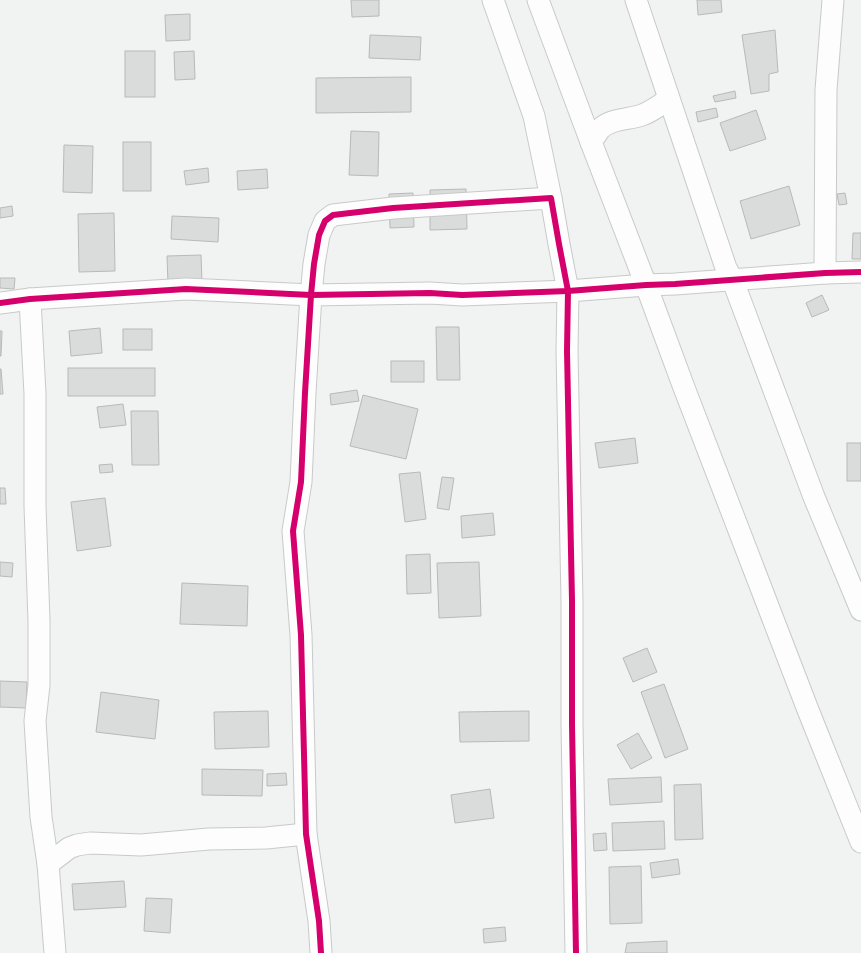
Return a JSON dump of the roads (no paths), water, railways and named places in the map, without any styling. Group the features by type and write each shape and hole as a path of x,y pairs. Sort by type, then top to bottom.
{"street":[{"path":"493,0 534,116 568,291 567,351 576,953"},
{"path":"538,0 683,385 808,710 861,842"},
{"path":"636,0 726,268 733,281 814,497 861,610"},
{"path":"825,274 826,90 833,0"},
{"path":"591,142 600,129 607,124 641,116 669,99"},
{"path":"322,953 319,921 306,834 301,635 293,531 301,482 311,295 319,235 325,221 333,215 393,208 551,198"},
{"path":"0,303 30,299 186,289 311,295 430,293 462,295 568,291 646,284 733,281 861,272"},
{"path":"30,299 35,394 39,621 39,685 36,722 41,817 48,864 55,953"},
{"path":"48,864 69,848 90,843 141,844 209,839 266,838 306,834"}]}
